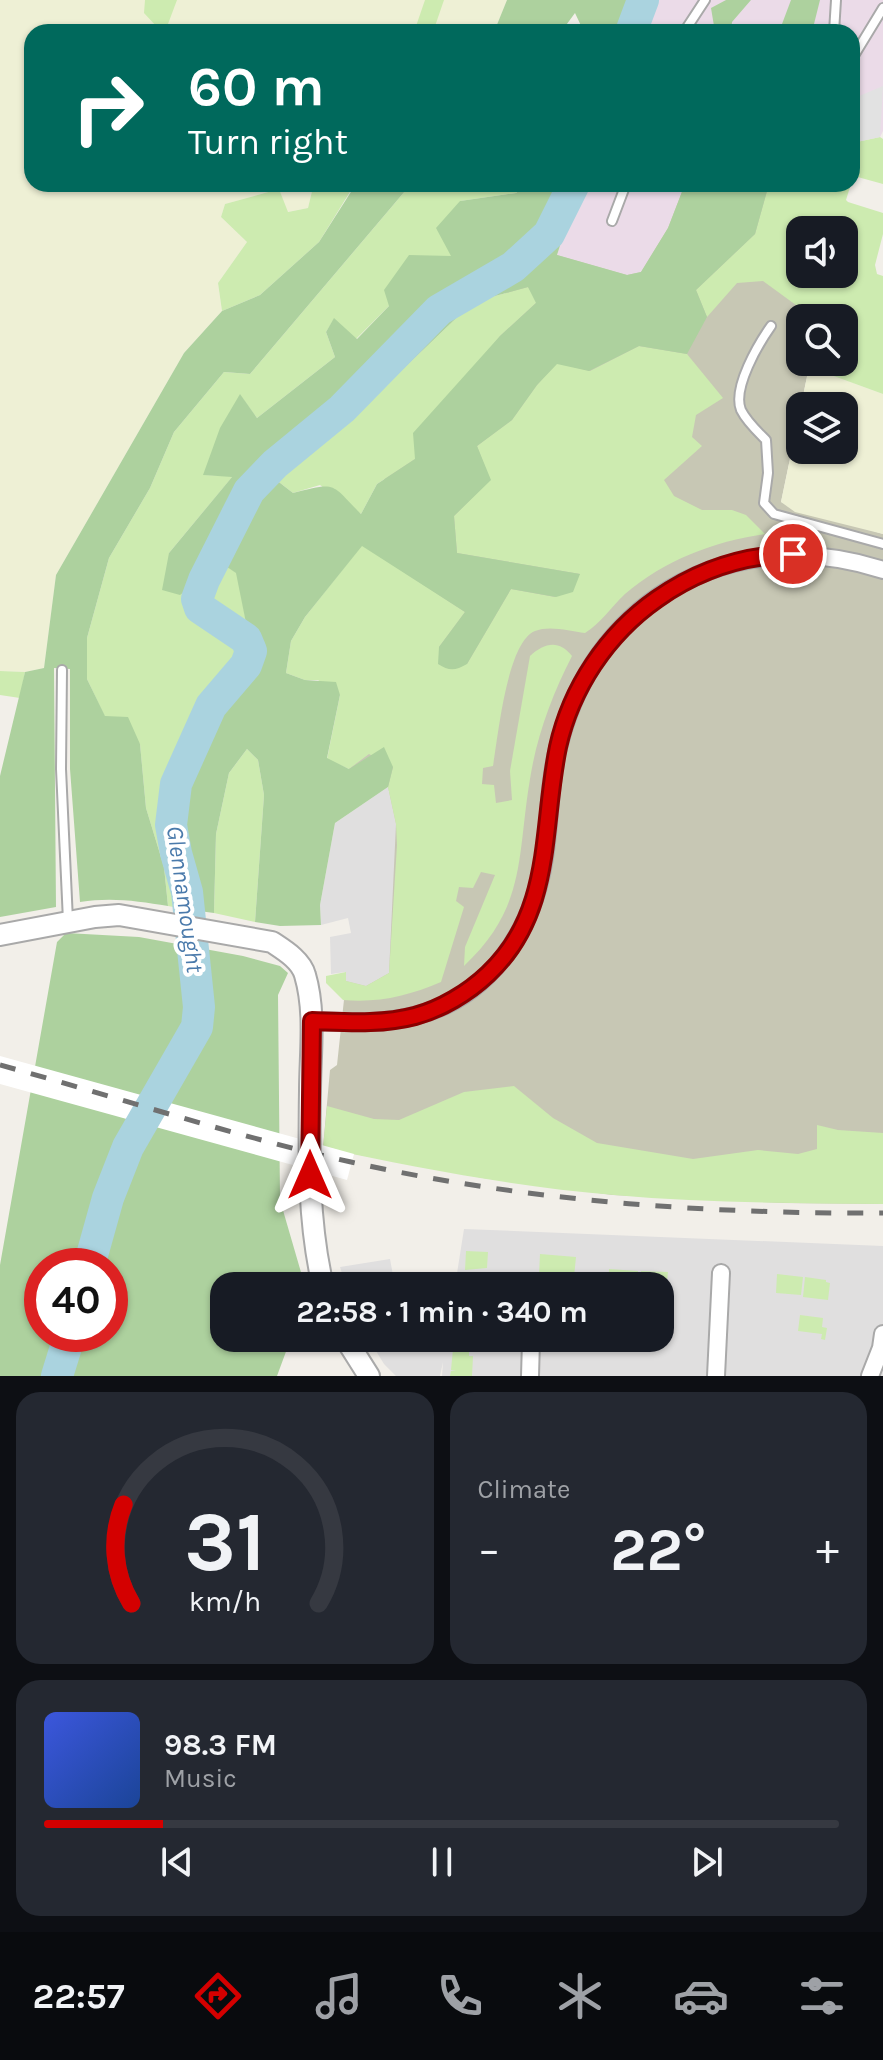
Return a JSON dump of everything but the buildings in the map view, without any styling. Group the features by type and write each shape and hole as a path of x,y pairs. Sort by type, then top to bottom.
{"street":[{"path":"312,1021 375,1022 415,1016 457,997 477,984 499,963 520,936 533,904 544,860 558,746 568,715 598,656 640,610 702,572 740,559 775,554 811,554 854,560 883,570"},
{"path":"0,935 119,915 272,942 292,956 305,973 312,1021 310,1203 320,1272"},
{"path":"716,1376 721,1273"},
{"path":"870,1376 883,1334"},
{"path":"354,1352 369,1376"},
{"path":"530,1376 531,1352"}],"lane":[{"path":"834,24 836,0"},
{"path":"688,24 706,1"},
{"path":"860,46 883,8"},
{"path":"612,221 623,192"},
{"path":"771,326 758,345 742,384 739,407 753,428 766,440 768,473 764,503 774,514 883,544"},
{"path":"62,670 61,769 68,922"}],"shaded area":[{"path":"0,0 507,0 497,24 24,24 24,192 268,192 225,204 221,217 247,242 218,283 222,311 184,353 56,575 44,668 25,672 0,671"},
{"path":"649,0 883,0 883,131 880,137 860,141 860,24 640,24"},
{"path":"883,86 880,137 860,141 860,96"},
{"path":"280,192 312,192 308,208 287,212"},
{"path":"577,192 682,192 668,228 641,272 627,275 557,255"},
{"path":"682,192 814,192 805,216 786,216 786,288 800,288 800,298 800,304 786,304 786,376 807,376 804,392 786,392 786,464 789,464 781,502 883,534 883,1204 613,1195 483,1178 323,1148 330,1070 337,1065 346,981 366,986 389,973 396,824 388,787 372,769 349,769 397,375 557,255 627,275 641,272 668,228"},
{"path":"807,376 834,376 883,394 883,534 795,512 781,502 789,464 858,464 858,392 804,392"},
{"path":"388,787 397,845 389,973 366,986 346,981 345,972 331,974 330,937 351,933 348,918 321,925 320,905 335,823"},
{"path":"464,1229 883,1246 883,1376 442,1376 443,1362 440,1376 396,1376 377,1352 674,1352 674,1272 457,1272"},
{"path":"390,1259 392,1272 342,1272 340,1267"}],"green space":[{"path":"145,0 177,0 168,24 154,24 144,13"},
{"path":"425,0 444,0 436,24 417,24"},
{"path":"507,0 649,0 640,24 580,24 575,13 567,24 497,24"},
{"path":"726,0 751,0 732,24 714,24 711,8"},
{"path":"791,0 820,0 814,24 782,24"},
{"path":"883,139 883,184 860,178 860,141"},
{"path":"268,192 280,192 288,212 308,208 312,192 350,192 319,242 260,295 222,311 218,283 247,242 221,217 225,204"},
{"path":"351,192 404,192 250,374 224,372 174,432 150,488 109,558 87,638 87,679 105,716 128,717 140,744 146,808 164,867 168,906 114,900 80,902 70,769 70,669 54,668 56,907 0,917 0,776 25,672 44,668 56,575 184,353 222,311 260,295 319,242"},
{"path":"404,192 517,192 460,201 452,256 389,306 356,339 334,319 326,332 335,357 257,418 240,395 204,475 233,476 169,553 180,594 221,563 237,573 253,659 220,687 196,722 184,769 175,841 184,909 168,906 164,867 146,808 140,744 105,717 87,679 87,638 109,558 150,488 174,432 224,372 250,374"},
{"path":"517,192 577,192 557,255 627,275 641,272 668,228 682,192 767,192 755,234 696,290 707,317 687,354 639,346 589,371 557,364 537,385 512,420 477,446 491,480 454,516 457,553 580,574 573,592 556,597 511,589 467,664 452,669 438,664 439,647 465,612 362,546 305,617 291,641 286,673 305,680 336,682 340,695 327,758 349,769 384,747 393,767 388,787 335,823 320,905 321,925 280,926 255,922 264,795 258,760 247,749 229,773 216,834 214,913 184,909 175,841 184,769 196,722 220,687 253,658 236,573 221,563 180,595 162,590 169,553 232,477 203,475 220,428 240,394 257,418 335,357 326,332 334,318 357,339 389,306 384,290 409,255 451,256 436,228 460,201","holes":["528,287 536,303 500,336 413,433 415,459 377,484 361,514 333,488 326,486 293,493 275,479 397,375 473,302"]},
{"path":"767,192 848,192 848,202 883,213 883,234 875,265 877,274 883,276 883,394 834,376 858,376 858,304 795,304 763,281 737,283 707,317 696,290 755,234"},
{"path":"528,287 537,302 500,336 471,372 415,459 377,484 361,514 320,485 293,493 275,479 397,375 473,302"},
{"path":"639,346 687,354 723,398 696,415 692,437 702,446 664,480 674,496 702,510 732,510 746,515 765,534 709,547 656,571 625,594 585,633 547,628 535,631 525,639 517,653 505,692 493,766 483,768 482,784 494,785 496,803 512,800 510,771 530,656 541,648 557,645 572,656 541,731 530,779 516,879 499,923 464,966 465,947 495,875 481,872 473,888 459,887 456,901 464,907 441,982 393,997 343,1000 326,983 326,976 346,972 346,981 366,986 389,973 397,845 388,787 393,767 369,754 349,769 327,759 340,695 318,680 305,680 286,673 291,641 305,617 362,545 465,612 439,647 467,664 511,589 555,597 580,574 457,553 454,516 490,480 477,446 512,420 557,363 590,371"},
{"path":"0,671 25,672 20,698 0,695"},
{"path":"247,749 258,760 264,795 255,922 214,913 216,834 229,773"},
{"path":"66,933 139,937 243,956 280,966 288,973 278,995 280,1200 301,1272 210,1272 210,1352 286,1352 277,1376 0,1376 0,1265 57,942"},
{"path":"514,1086 553,1118 597,1143 693,1159 758,1150 798,1154 817,1149 817,1125 838,1130 883,1133 883,1204 714,1201 577,1192 468,1176 323,1148 327,1106 374,1119 399,1120 464,1092"},
{"path":"466,1251 488,1252 487,1268 465,1270"},
{"path":"540,1254 576,1257 574,1272 539,1272"},
{"path":"609,1269 638,1271 638,1272 609,1272"},
{"path":"777,1274 803,1277 801,1295 776,1293"},
{"path":"805,1277 830,1283 828,1300 803,1297"},
{"path":"800,1315 823,1318 822,1327 827,1328 825,1340 821,1339 822,1334 798,1331"},
{"path":"453,1352 469,1352 469,1356 473,1356 472,1376 450,1376 451,1371 456,1371 451,1370"}],"pier":[{"path":"0,1056 354,1154 347,1180 0,1084"}],"waterway":[{"name":"Glennamought","path":"634,24 643,0"},
{"name":"Glennamought","path":"94,1248 108,1198 128,1147 197,1027 199,1007 187,892 171,825 176,784 211,706 246,665 251,651 246,639 200,608 197,599 204,580 249,491 275,464 342,409 439,310 513,267 549,234 570,192"},
{"name":"Glennamought","path":"57,1376 64,1352"}],"railway":[{"path":"0,1065 307,1152 482,1187 683,1208 883,1213"}],"route":[{"path":"310,1175 312,1021 375,1022 415,1016 457,997 477,984 499,963 520,936 533,904 544,860 558,746 581,685 598,656 640,610 673,587 702,572 740,559 793,554"}]}
